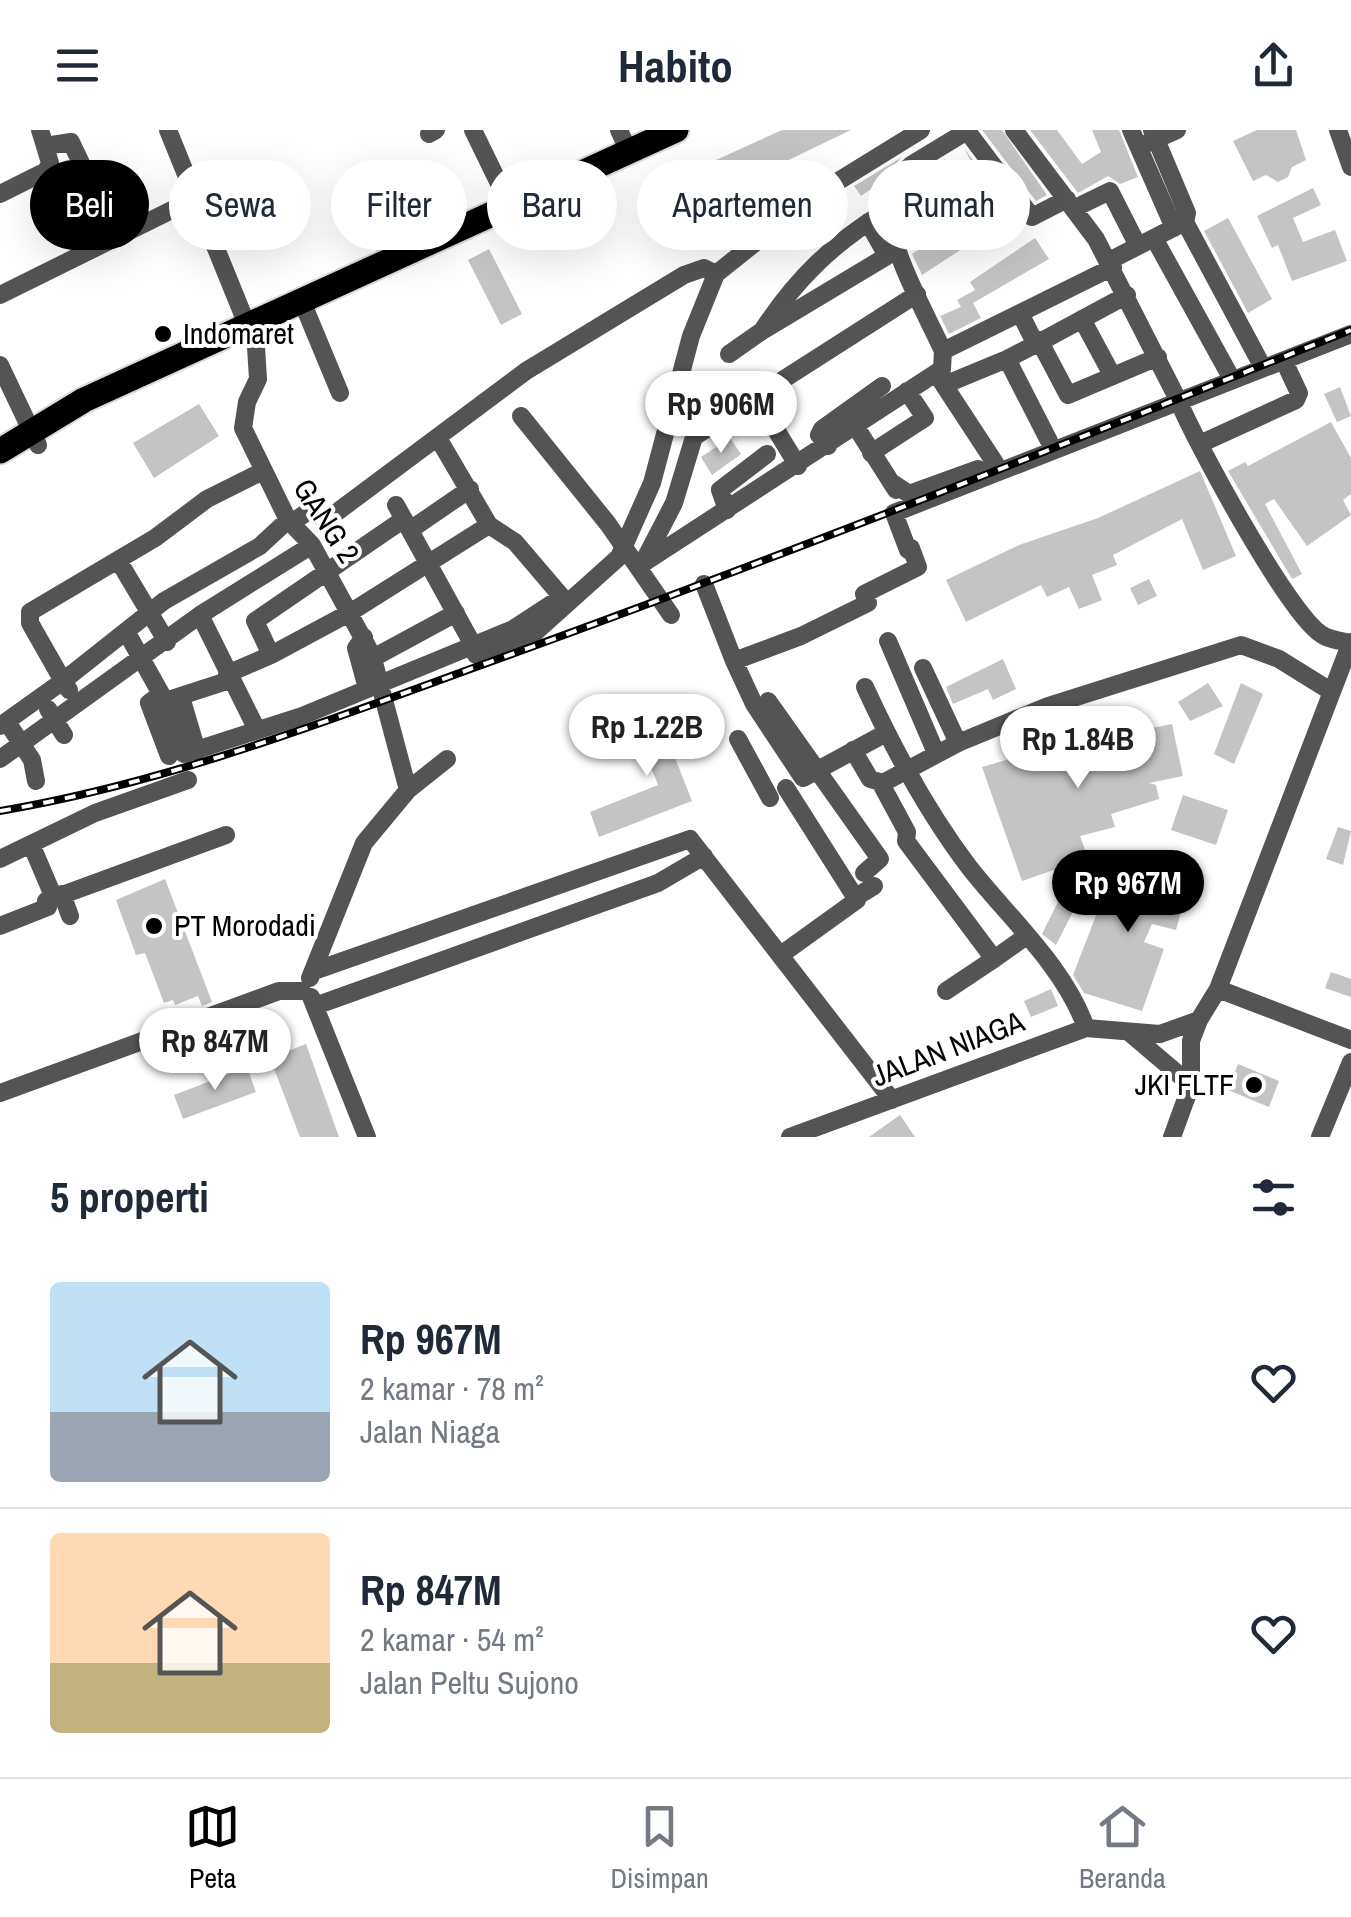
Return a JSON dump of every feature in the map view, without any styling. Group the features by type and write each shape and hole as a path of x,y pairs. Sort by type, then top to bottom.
{"highway":[{"path":"588,160 624,140 676,130"},
{"path":"0,451 89,413 116,386 487,214"},
{"path":"0,468 34,438"}],"street":[{"path":"473,130 488,160"},
{"path":"127,633 169,698 184,754 531,636 608,571 623,549 652,483 691,336 716,274 785,218 860,168 892,137 921,130"},
{"path":"1014,130 1111,264 1195,438 1202,443 1296,608 1319,633 1351,642 1218,989 1199,1020 1192,1041 1191,1085 1172,1137"},
{"path":"1177,130 1144,137 1180,225 1259,360"},
{"path":"1338,130 1351,167"},
{"path":"919,160 966,131 988,160"},
{"name":"GANG 2","path":"173,132 183,160"},
{"path":"892,137 908,160"},
{"path":"0,194 46,171 50,163 42,138 71,142 80,160"},
{"path":"848,173 860,168"},
{"path":"1030,215 1032,218 1110,191 1228,372"},
{"path":"762,331 814,262 868,222"},
{"path":"943,351 1020,314 1180,225"},
{"path":"0,295 90,250"},
{"name":"GANG 2","path":"217,250 259,364 242,424 290,521 312,544 364,637 373,658 376,687"},
{"path":"729,354 887,256 884,250"},
{"path":"900,250 943,351 940,379 994,463"},
{"path":"36,781 23,744 3,724 151,615 164,601 260,546 313,508 325,520 526,371 684,276 704,268 716,274"},
{"path":"639,566 659,538 674,503 694,437 916,294"},
{"path":"639,566 798,466 907,391 1007,359 1127,295"},
{"path":"300,299 340,393"},
{"path":"1020,314 1068,394 1158,357"},
{"path":"1082,319 1112,375"},
{"path":"734,661 801,636 868,603 864,594 918,566 894,514 1351,324"},
{"path":"892,482 909,494 1351,334"},
{"path":"1007,359 1050,442"},
{"path":"1202,443 1296,400 1300,394 1284,361"},
{"path":"0,365 34,438"},
{"path":"828,446 820,432 882,386"},
{"path":"871,453 925,418 907,391"},
{"path":"756,397 798,466"},
{"path":"521,416 584,492 672,615"},
{"path":"856,427 906,509"},
{"path":"376,687 536,618 562,597 515,542 489,525 438,438"},
{"path":"728,510 720,490 766,454"},
{"path":"77,703 29,613 118,560 208,499 263,471"},
{"path":"255,621 404,518 470,489"},
{"path":"404,518 473,645"},
{"path":"168,756 149,703 229,677 351,612 489,525"},
{"path":"0,760 60,726 77,703 200,616 312,544"},
{"path":"118,560 167,642"},
{"path":"267,572 287,600"},
{"path":"704,584 759,713 804,778 886,734"},
{"path":"235,594 255,621 271,655"},
{"path":"373,658 456,612"},
{"path":"200,616 257,730"},
{"path":"364,637 356,648 376,687 408,790"},
{"path":"888,641 936,753"},
{"path":"881,784 936,753 1048,706 1241,644 1279,660 1332,692"},
{"path":"923,668 958,743"},
{"path":"865,687 886,734 966,864 1067,988 1086,1028"},
{"path":"39,696 60,726"},
{"path":"768,702 816,771 832,786 880,859 856,903 782,954"},
{"path":"738,738 856,897"},
{"path":"853,750 870,779 881,784 907,832 906,841 994,959"},
{"path":"302,991 314,971 358,854 408,790 446,759"},
{"path":"0,859 95,812 188,780"},
{"path":"0,926 48,907 46,901 58,896 226,835"},
{"path":"314,971 690,839 892,1100"},
{"path":"32,844 70,916"},
{"path":"316,1006 658,883 704,856"},
{"path":"946,991 1025,937"},
{"path":"1218,989 1351,1040"},
{"path":"0,1093 279,991 302,991 316,1006 367,1137"},
{"name":"JALAN NIAGA","path":"790,1137 1086,1028 1169,1033 1199,1020"},
{"path":"1128,1032 1149,1045 1191,1085"},
{"path":"1320,1137 1351,1062"}],"building":[{"path":"782,130 851,130 788,160 716,160"},
{"path":"982,130 1002,130 1023,160 1005,160"},
{"path":"1030,130 1057,130 1082,164 1101,152 1092,130 1119,130 1138,177 1120,184 1108,176 1078,193"},
{"path":"1257,130 1296,130 1306,160 1292,167 1288,177 1278,182 1266,175 1253,181 1233,141"},
{"path":"1030,170 1047,195 1036,201 1030,193"},
{"path":"868,178 868,191 861,196 854,186"},
{"path":"1313,188 1321,205 1293,218 1303,242 1335,230 1347,261 1292,281 1278,245 1272,248 1257,216"},
{"path":"1228,218 1272,299 1248,313 1204,231"},
{"path":"1035,238 1049,259 973,303 981,318 949,334 940,316 961,307 957,300 975,290 970,282 1017,250 1030,250 1030,241"},
{"path":"490,250 522,314 501,325 468,260"},
{"path":"918,250 960,250 922,275 912,254"},
{"path":"1340,387 1351,416 1337,422 1324,394"},
{"path":"199,404 219,436 154,478 133,443"},
{"path":"1331,422 1351,458 1351,494 1343,500 1351,515 1307,546 1274,499 1265,504 1302,574 1292,579 1228,471 1245,462 1248,466"},
{"path":"730,438 741,454 712,475 701,457"},
{"path":"1200,471 1236,556 1203,570 1182,519 1113,555 1117,565 1092,575 1102,600 1079,609 1069,587 1047,597 1041,585 966,622 946,580 1019,545 1098,518"},
{"path":"1149,579 1157,596 1138,605 1130,588"},
{"path":"1003,659 1016,689 993,700 988,689 953,704 946,687"},
{"path":"1208,683 1223,706 1190,721 1178,702"},
{"path":"1241,683 1263,694 1234,764 1214,754"},
{"path":"653,702 692,801 599,837 590,812 658,785 629,711"},
{"path":"1139,716 1142,730 1172,724 1183,776 1149,783 1156,785 1159,799 1111,814 1115,827 1080,836 1088,858 1022,881 982,767 1121,726 1120,720"},
{"path":"1183,795 1228,810 1216,845 1171,830"},
{"path":"1338,827 1351,831 1343,865 1326,859"},
{"path":"1119,856 1172,873 1166,890 1190,900 1186,910 1182,908 1176,930 1152,924 1144,942 1164,949 1142,1011 1084,993 1073,975"},
{"name":"PT Morodadi","path":"165,879 212,1002 202,1006 198,996 175,1005 173,1000 164,1003 145,953 136,955 116,900"},
{"path":"1067,884 1083,892 1056,945 1042,934"},
{"path":"1331,972 1351,979 1351,997 1325,988"},
{"path":"1051,989 1058,1006 1031,1017 1024,1001"},
{"path":"306,1044 339,1137 300,1137 270,1058"},
{"name":"JKI FLTF","path":"1238,1064 1279,1081 1269,1107 1228,1090"},
{"path":"247,1067 256,1092 183,1119 174,1095"},
{"path":"900,1115 915,1137 869,1137"}],"railway":[{"path":"0,811 131,782 323,722 828,536 1351,330"}],"place":[{"name":"Indomaret","path":"163,334"},
{"name":"PT Morodadi","path":"154,926"},
{"name":"JKI FLTF","path":"1254,1085"}]}
